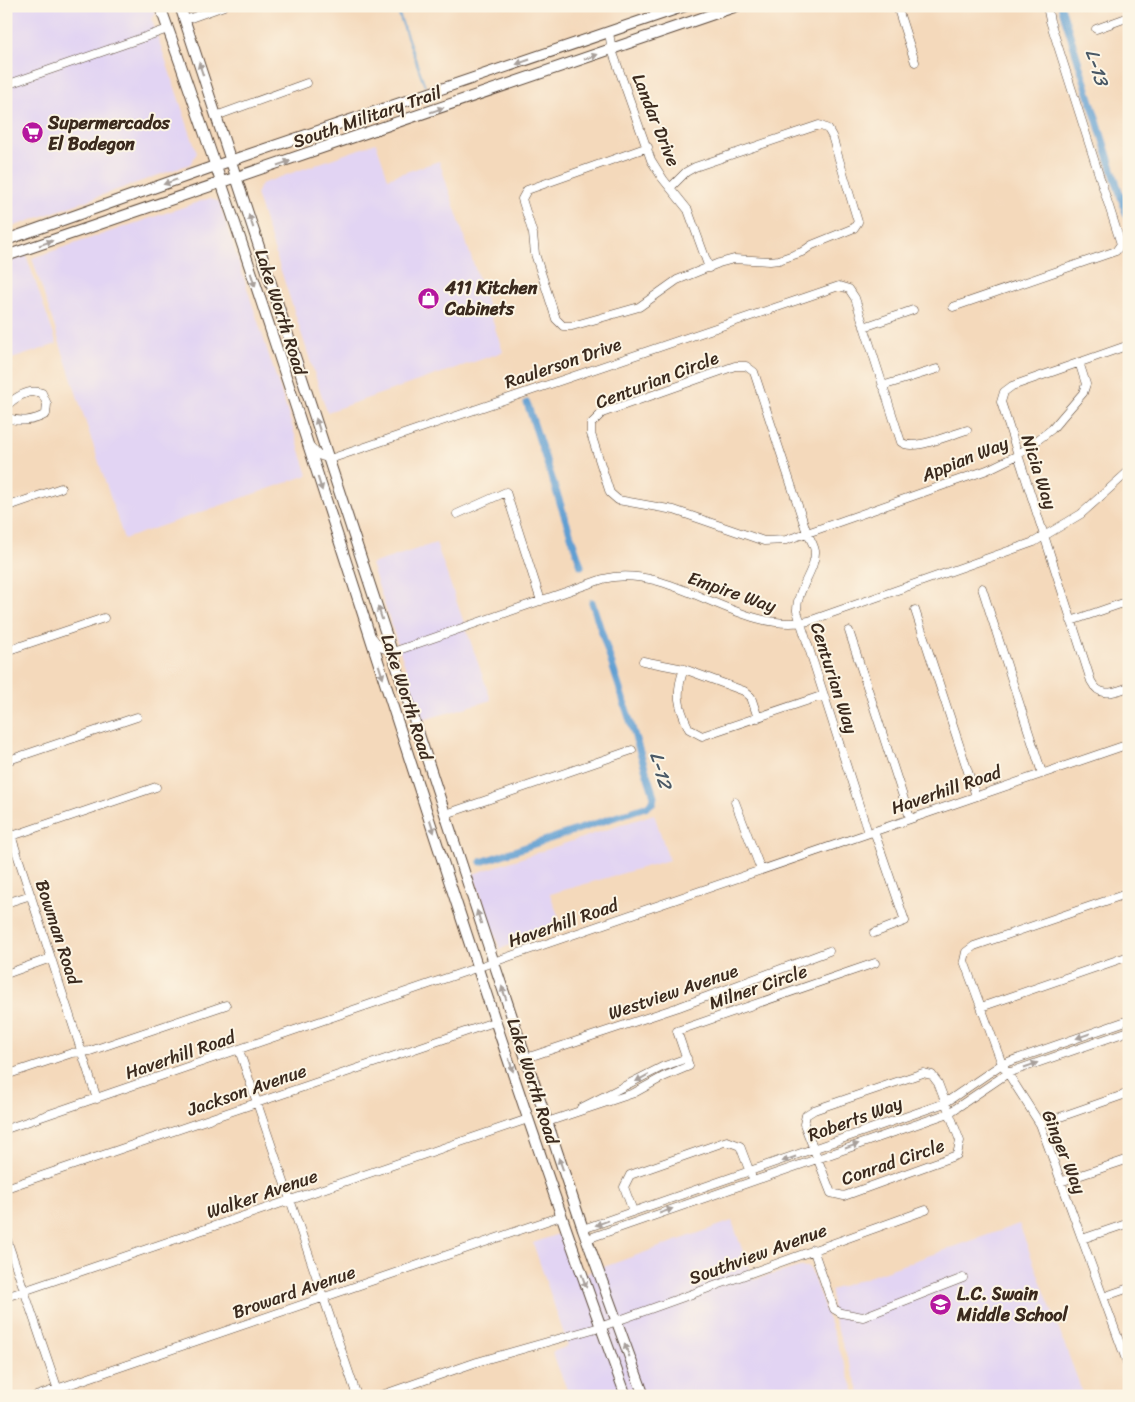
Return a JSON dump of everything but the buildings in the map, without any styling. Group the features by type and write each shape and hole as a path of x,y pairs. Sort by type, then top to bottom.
{"main road":[{"name":"Lake Worth Road","path":"160,6 222,184 528,1119 626,1396"},
{"name":"Lake Worth Road","path":"180,6 547,1122 585,1234 644,1396"},
{"name":"South Military Trail","path":"6,240 232,160 685,6"},
{"name":"South Military Trail","path":"6,256 222,184 737,6"},
{"path":"6,251 24,245 34,230"},
{"path":"528,1119 542,1130 556,1147"}],"street":[{"path":"185,20 224,6"},
{"path":"897,6 915,62"},
{"path":"953,306 1120,249 1121,244 1050,21 1047,6"},
{"path":"1096,29 1129,17"},
{"path":"6,85 168,29"},
{"name":"Landar Drive","path":"609,33 612,50 637,122 657,170 688,210 709,268"},
{"path":"216,116 307,83"},
{"path":"648,147 527,190 524,194 522,199 532,234 535,254 556,319 559,323 568,327 602,317 618,315 639,307 677,280 734,260 770,262 779,260 802,252 812,245 854,228 858,222 857,213 832,136 824,126 815,125 690,169 671,187"},
{"name":"Raulerson Drive","path":"330,459 833,287 844,287 852,293 864,326"},
{"path":"913,310 864,326 901,442 910,447 967,430"},
{"name":"Nicia Way","path":"1129,345 1012,386 1004,392 1002,407 1094,687 1107,693 1129,687"},
{"name":"Appian Way","path":"808,533 987,470 1018,455 1052,430 1083,394 1086,384 1079,362"},
{"name":"Centurian Circle","path":"736,366 750,368 757,376 808,533 781,541 764,541 674,510 618,500 610,493 591,434 594,419 602,413 736,366"},
{"path":"882,386 936,369"},
{"path":"6,406 25,393 35,390 42,393 48,409 46,414 33,419 13,420 6,417"},
{"path":"307,444 318,454 330,459"},
{"name":"Empire Way","path":"393,652 609,578 632,576 654,581 766,622 800,623 1005,554 1044,537 1081,514 1129,471"},
{"path":"6,507 61,488"},
{"path":"457,514 506,492 541,601"},
{"name":"Centurian Way","path":"808,533 815,554 797,600 800,623 871,832 905,921 874,933"},
{"path":"982,588 1042,774"},
{"path":"1071,621 1129,601"},
{"path":"915,610 976,796"},
{"path":"6,651 104,618"},
{"path":"849,631 910,818"},
{"path":"369,633 380,647 393,652"},
{"path":"643,661 684,669 744,691 751,697 758,718"},
{"path":"684,669 678,685 677,695 687,724 693,733 702,736 824,695"},
{"path":"6,761 137,717"},
{"name":"Haverhill Road","path":"6,1129 1129,744"},
{"path":"446,814 632,750"},
{"path":"12,836 156,787"},
{"path":"735,802 762,870"},
{"name":"Bowman Road","path":"6,820 98,1099"},
{"name":"Ginger Way","path":"1129,893 974,946 966,952 964,961 1002,1064 1040,1124 1060,1182 1126,1354 1129,1368"},
{"path":"6,903 31,895"},
{"name":"Westview Avenue","path":"526,1058 679,1007 830,951"},
{"path":"981,1007 1129,956"},
{"path":"6,974 51,958"},
{"name":"Milner Circle","path":"575,1112 594,1108 634,1093 663,1077 690,1066 677,1031 875,963"},
{"path":"6,1075 226,1005"},
{"name":"Roberts Way","path":"585,1234 633,1211 945,1103 1002,1064 1129,1020"},
{"name":"Jackson Avenue","path":"6,1188 497,1022"},
{"name":"Roberts Way","path":"585,1234 754,1182 949,1113 1008,1073 1129,1031"},
{"path":"239,1050 357,1396"},
{"name":"Milner Circle","path":"547,1122 575,1112 662,1067 687,1058"},
{"name":"Conrad Circle","path":"924,1073 936,1078 949,1113 960,1146 954,1158 839,1197 828,1190 804,1124 806,1115 814,1110 924,1073"},
{"path":"1040,1124 1129,1093"},
{"name":"Walker Avenue","path":"6,1297 528,1119"},
{"path":"633,1211 624,1183 630,1175 727,1141 740,1146 754,1182"},
{"path":"1060,1182 1129,1159"},
{"name":"Southview Avenue","path":"379,1396 477,1362 600,1327 926,1210"},
{"name":"Broward Avenue","path":"36,1396 59,1392 324,1297 561,1216"},
{"path":"1082,1239 1129,1223"},
{"path":"6,1237 59,1392"},
{"path":"812,1250 834,1309 854,1317 873,1314 963,1278"},
{"path":"1103,1297 1129,1288"}],"shaded area":[{"path":"6,6 153,6 155,13 152,20 197,153 190,164 6,229"},
{"path":"376,143 388,178 439,161 503,352 327,412 256,194 261,184"},
{"path":"210,198 219,202 308,475 124,539 32,258"},
{"path":"26,255 57,344 6,361 6,262"},
{"path":"436,543 491,700 423,720 371,564"},
{"path":"654,814 669,860 550,894 562,926 500,949 473,874"},
{"path":"732,1221 753,1280 800,1267 808,1267 811,1271 856,1396 559,1396 568,1392 552,1352 568,1346 533,1243 561,1233 576,1277"},
{"name":"L.C. Swain Middle School","path":"1019,1224 1084,1396 861,1396 833,1317 831,1290"}],"waterway":[{"name":"L-12","path":"396,6 425,86"},
{"name":"L-13","path":"1061,6 1129,223"},
{"name":"L-12","path":"527,403 581,566"},
{"name":"L-12","path":"481,862 648,806 653,802 654,796 592,602"}],"place":[{"name":"Supermercados El Bodegon","path":"32,133"},
{"name":"411 Kitchen Cabinets","path":"429,298"},
{"name":"L.C. Swain Middle School","path":"941,1304"}]}
